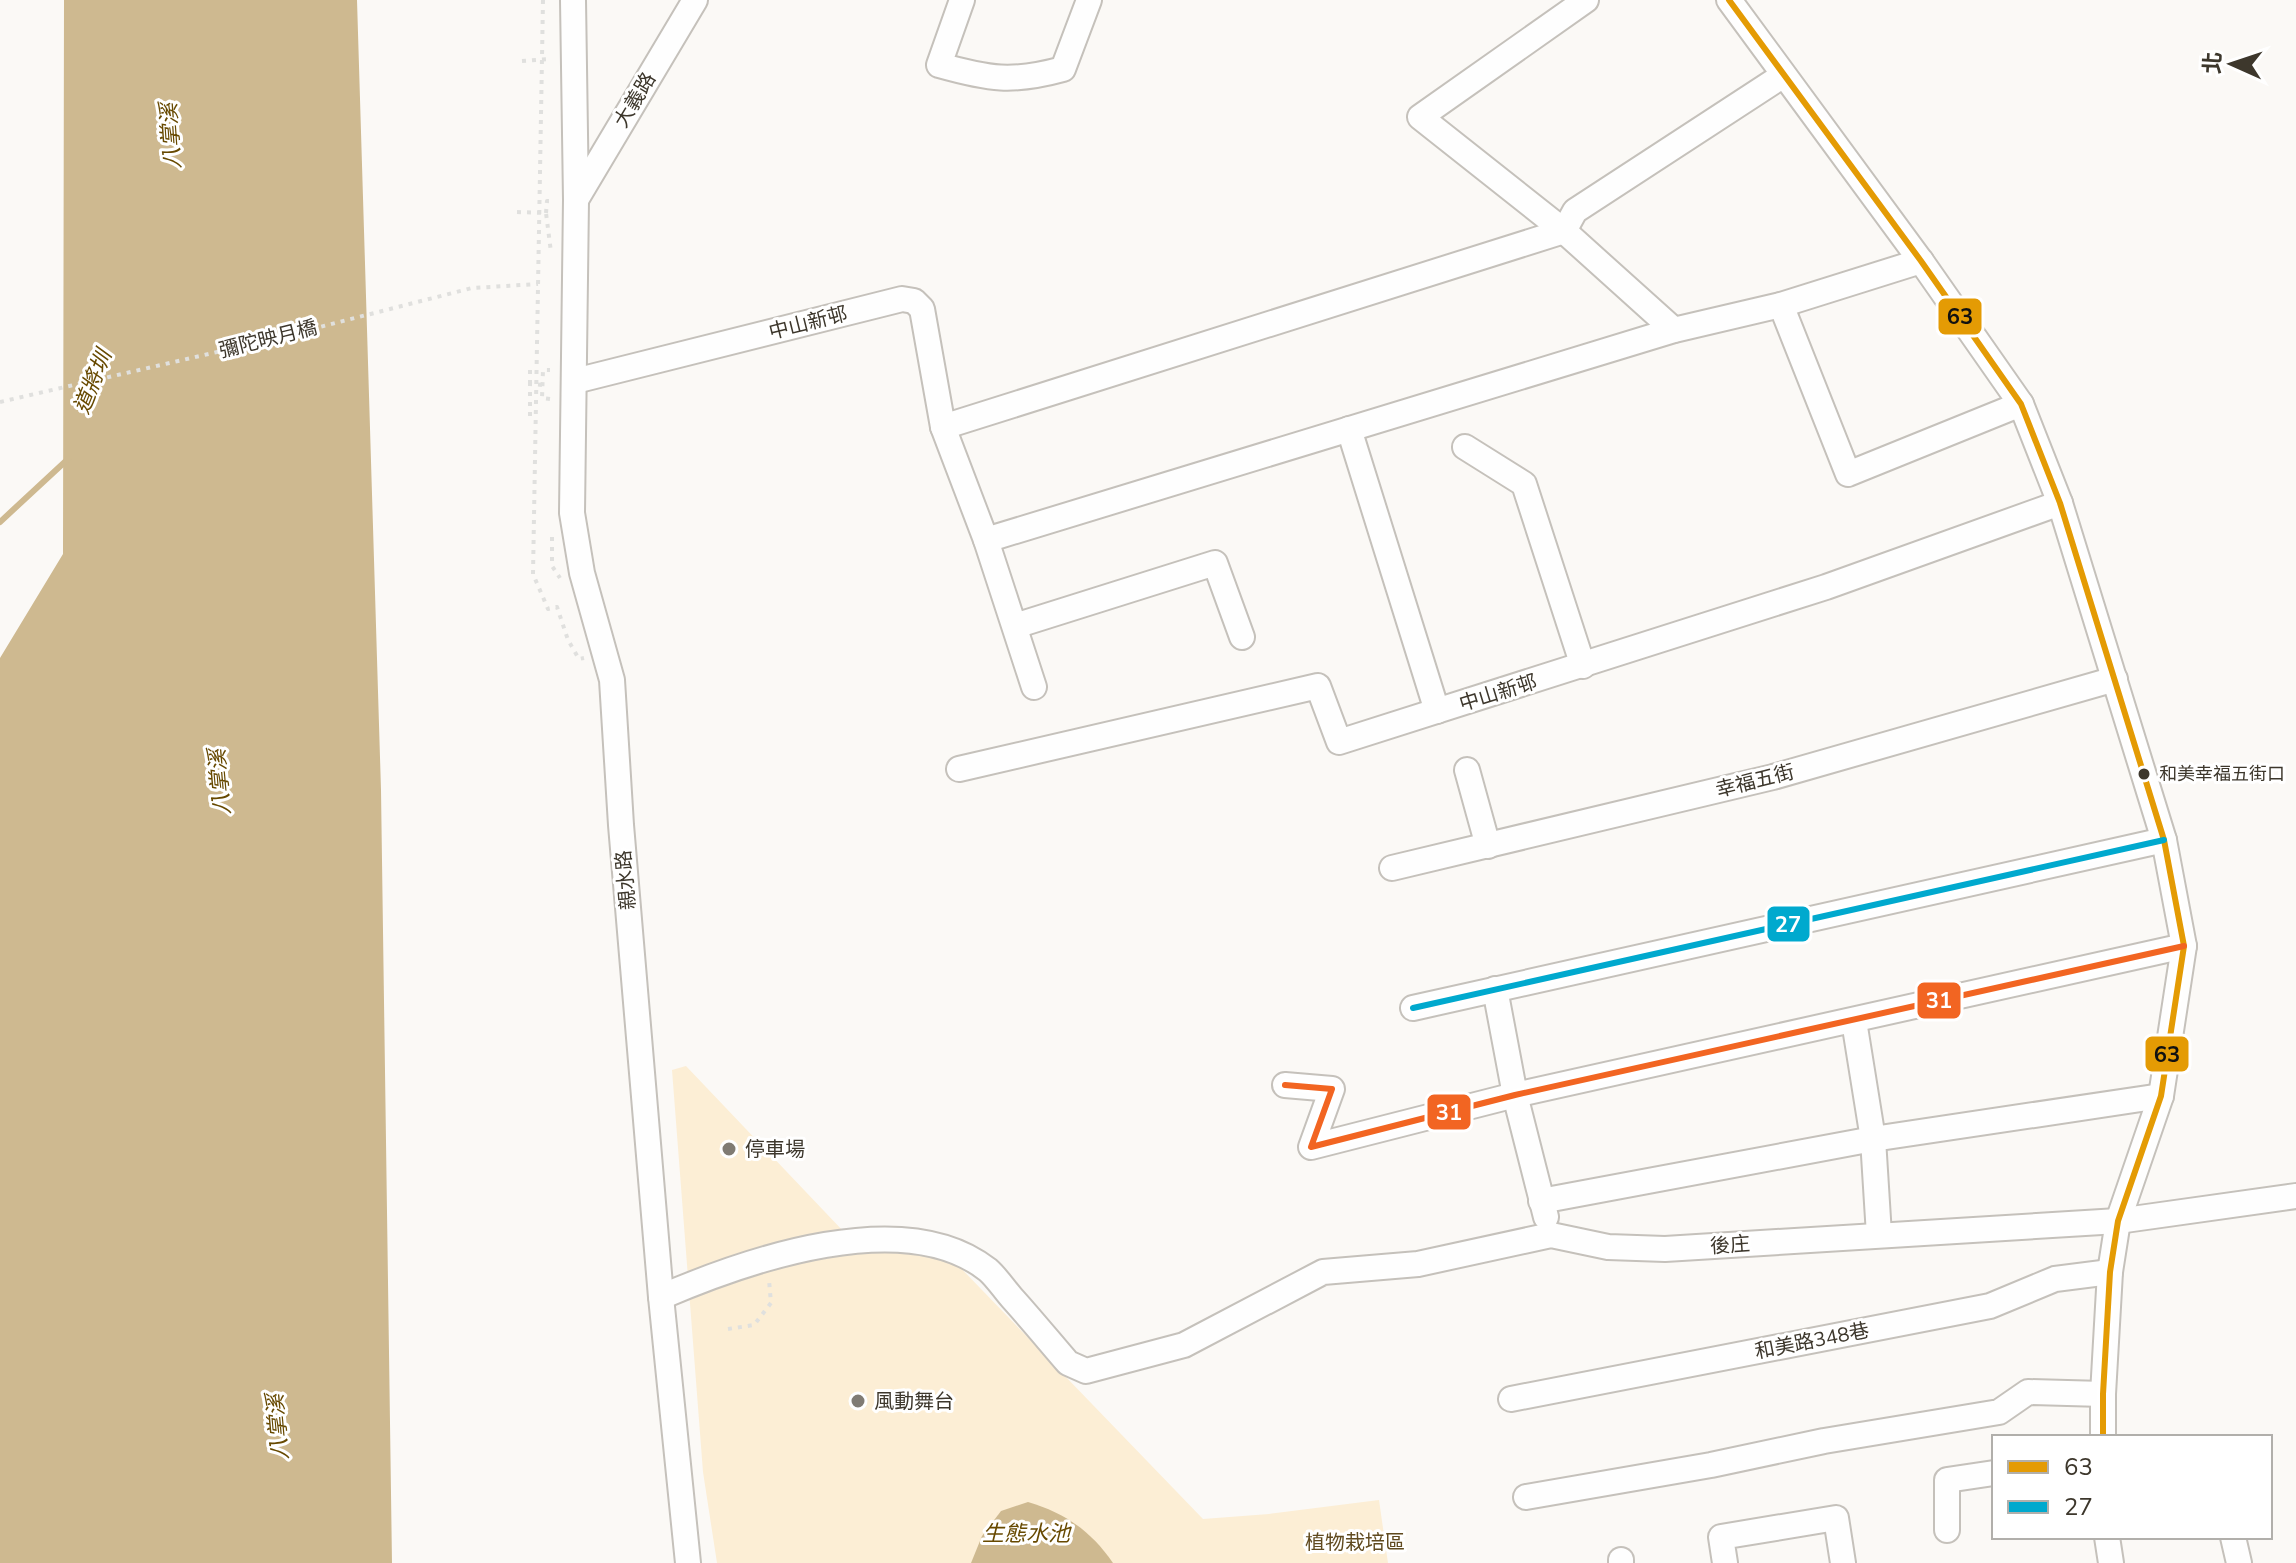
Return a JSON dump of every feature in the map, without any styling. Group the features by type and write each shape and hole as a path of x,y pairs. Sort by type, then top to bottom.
{"street":[{"name":"親水路","path":"573,0 564,200 575,381 572,513 582,573 612,680 621,825 661,1297 688,1563"},
{"name":"大義路","path":"564,200 695,0"},
{"path":"962,0 939,65 985,78 1032,77 1063,69 1089,0"},
{"path":"1586,0 1420,117 1564,231 1674,330"},
{"path":"1729,0 1921,261 2021,404 2060,503 2164,840 2184,946 2161,1096 2118,1221 2110,1272 2103,1435"},
{"path":"943,427 1564,231 1575,211 1782,76"},
{"path":"986,540 1674,330 1781,305 1921,261"},
{"name":"中山新邨","path":"575,381 902,299 914,301 922,309 943,427 986,540 1034,687"},
{"path":"1781,305 1848,474 2021,404"},
{"path":"1349,429 1437,711"},
{"path":"1465,447 1524,484 1583,666"},
{"name":"中山新邨","path":"959,769 1318,686 1339,742 1826,587 2060,503"},
{"path":"1015,626 1215,563 1242,637"},
{"name":"幸福五街","path":"1392,868 1773,777 2115,679"},
{"path":"1467,770 1488,846"},
{"path":"1413,1008 2164,840"},
{"path":"1285,1085 1332,1089 1311,1147 1515,1095 2184,946"},
{"path":"1495,989 1515,1095 1551,1235"},
{"path":"1854,1021 1873,1139 1879,1235"},
{"path":"1541,1201 1873,1139 2161,1096"},
{"name":"後庄","path":"661,1297 769,1259 824,1245 885,1239 928,1244 959,1252 989,1271 1068,1363 1086,1371 1184,1345 1323,1272 1418,1264 1551,1235 1608,1247 1665,1249 2118,1221 2296,1196"},
{"name":"和美路348巷","path":"1511,1399 1990,1306 2055,1279 2110,1272"},
{"path":"1526,1497 1711,1465 1824,1441 1999,1412 2028,1392 2103,1394"},
{"path":"1947,1530 1947,1480 1992,1473"},
{"path":"1725,1563 1721,1537 1836,1518 1843,1563"},
{"path":"2107,1539 2111,1563"},
{"path":"2233,1539 2239,1563"}],"path":[{"path":"543,0 543,213 538,284 533,574 548,609 557,607 568,640 579,659"},
{"path":"522,61 550,59"},
{"path":"551,252 543,213 547,201 564,200"},
{"path":"517,212 543,213"},
{"name":"彌陀映月橋","path":"0,402 265,341 472,288 538,284"},
{"path":"530,368 542,398 550,399"},
{"path":"530,416 536,384 543,370 550,370"},
{"path":"728,1329 754,1325 771,1303 769,1259"}],"green space":[{"name":"植物栽培區","path":"686,1066 844,1232 927,1233 1203,1519 1379,1500 1388,1563 717,1563 703,1472 672,1070"}],"water":[{"name":"八掌溪","path":"64,0 357,0 381,790 392,1563 0,1563 0,658 63,554"},
{"name":"生態水池","path":"1028,1502 1076,1525 1096,1542 1113,1563 971,1563 982,1536 1001,1511"}],"waterway":[{"name":"道將圳","path":"0,522 68,459"}],"transit line":[{"name":"63","path":"1729,0 1921,261 2021,404 2060,503 2164,840 2184,946 2161,1096 2118,1221 2110,1272 2103,1435"},
{"name":"27","path":"1413,1008 2164,840"},
{"name":"31","path":"1285,1085 1332,1089 1311,1147 1515,1095 2184,946"}],"place":[{"name":"和美幸福五街口","path":"2144,774"},
{"name":"停車場","path":"729,1149"},
{"name":"風動舞台","path":"858,1401"}]}
